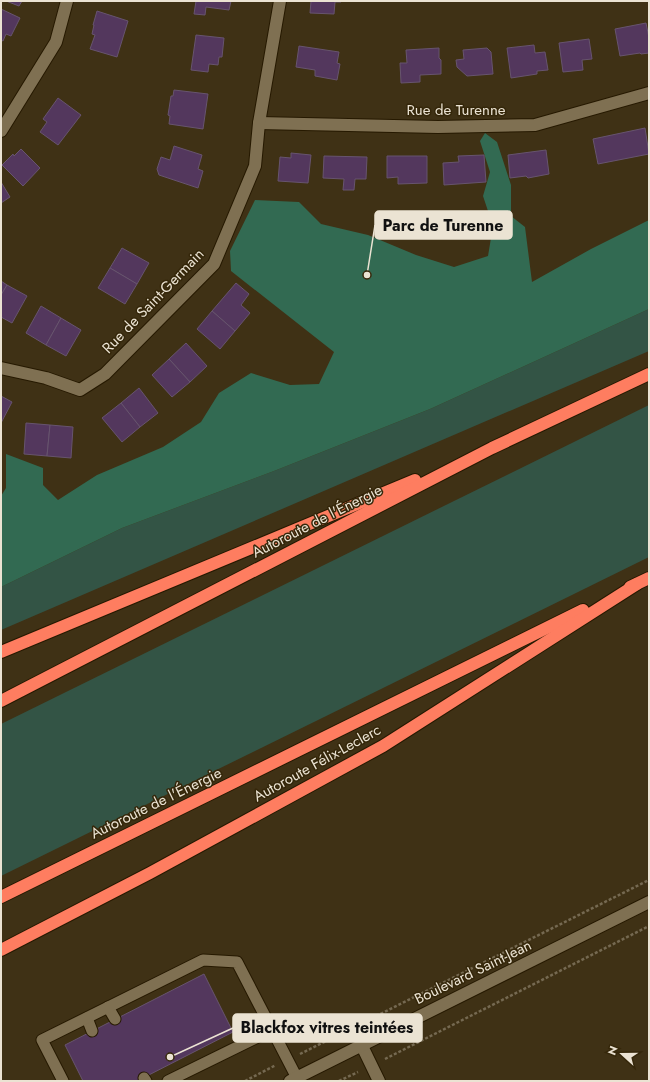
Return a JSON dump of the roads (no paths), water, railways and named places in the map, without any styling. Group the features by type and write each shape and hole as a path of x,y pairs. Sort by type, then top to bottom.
{"highway":[{"name":"Autoroute de l'Énergie","path":"1,701 492,448 649,374"},
{"path":"1,652 492,448"},
{"name":"Autoroute de l'Énergie","path":"1,897 649,578"},
{"name":"Autoroute Félix-Leclerc","path":"1,950 157,869 383,746 637,584"}],"street":[{"path":"1,131 56,42 67,1"},
{"name":"Rue de Saint-Germain","path":"1,368 46,378 80,390 105,374 214,264 255,166 259,123 280,1"},
{"name":"Rue de Turenne","path":"259,123 438,127 535,125 649,93"},
{"name":"Boulevard Saint-Jean","path":"294,1079 649,902"},
{"path":"362,1046 379,1081"}],"lane":[{"path":"63,1081 42,1040 203,960 237,962 272,1030 294,1079"},
{"path":"108,1007 115,1019"},
{"path":"87,1018 92,1031"},
{"path":"168,1081 272,1030"}],"place":[{"name":"Parc de Turenne","path":"367,275"},
{"name":"Blackfox vitres teintées","path":"170,1057"}]}
